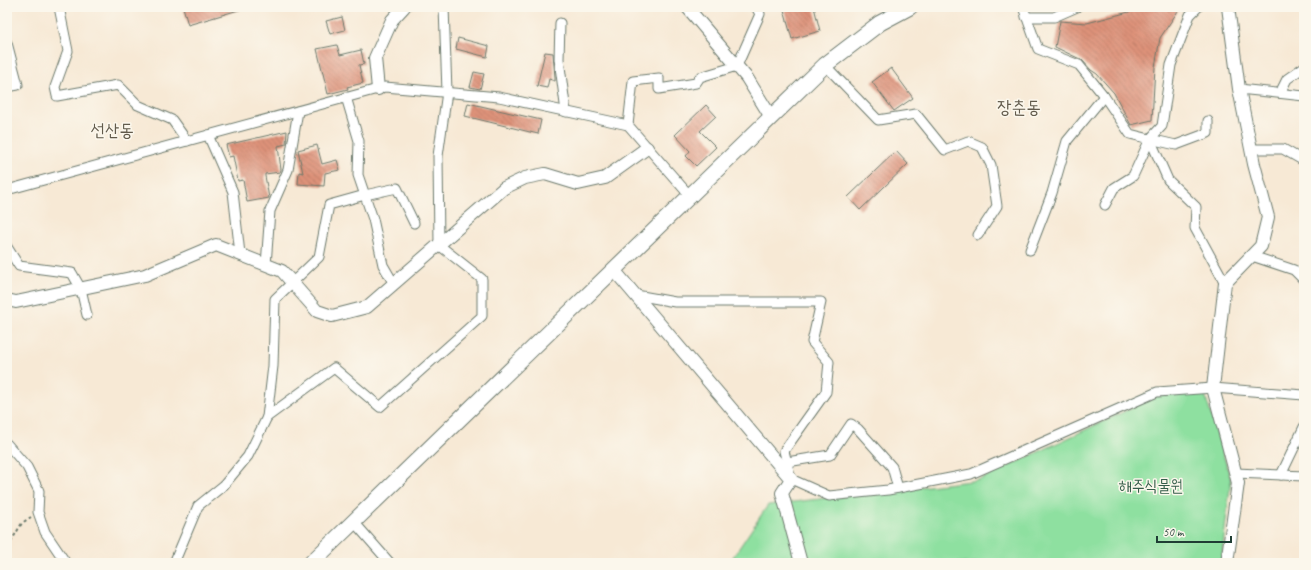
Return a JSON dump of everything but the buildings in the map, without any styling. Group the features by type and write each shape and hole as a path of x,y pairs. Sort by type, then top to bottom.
{"main road":[{"path":"312,563 825,65 880,23 910,7"}],"street":[{"path":"59,7 68,51 55,87 57,96 118,85 138,105 172,120 187,141"},
{"path":"378,89 375,58 392,20 404,7"},
{"path":"439,245 438,156 447,92 444,7"},
{"path":"687,7 748,78 771,118"},
{"path":"628,125 633,81 659,78 659,89 696,83 700,77 737,66 760,14 756,7"},
{"path":"1023,7 1038,49 1079,65 1104,96 1130,134 1176,145 1208,133 1208,121"},
{"path":"1026,17 1054,17 1078,7"},
{"path":"1105,205 1114,188 1133,176 1150,139 1162,126 1171,65 1190,15 1198,7"},
{"path":"1225,283 1261,246 1268,217 1251,149 1239,89 1228,7"},
{"path":"560,23 559,59 566,112"},
{"path":"7,43 18,85 7,87"},
{"path":"825,65 878,120 916,114 945,150 968,141 982,147 991,165 997,206 978,235"},
{"path":"1280,93 1287,79 1304,67"},
{"path":"7,190 385,87 499,97 628,125 690,196"},
{"path":"1239,89 1304,96"},
{"path":"1030,250 1052,193 1068,141 1104,96"},
{"path":"346,97 359,141 358,175 373,219 383,265 394,284"},
{"path":"266,265 270,210 288,170 298,111"},
{"path":"208,135 233,192 240,254"},
{"path":"1150,139 1168,180 1196,207 1196,228 1225,283 1213,388 1238,483 1227,563"},
{"path":"7,300 16,302 145,276 216,245 282,271 317,311 332,316 367,308 504,188 525,178 545,174 578,184 605,178 648,148"},
{"path":"1251,149 1283,149 1304,161"},
{"path":"174,563 198,506 224,485 248,456 267,417 273,366 275,299 319,257 329,205 365,194 397,188 414,222"},
{"path":"267,417 334,368 380,407 482,316 482,279 439,245"},
{"path":"7,247 19,266 72,273 81,289 87,315"},
{"path":"1252,256 1294,270 1304,280"},
{"path":"614,270 791,479 829,496 898,488 971,474 1157,392 1213,388 1304,395"},
{"path":"636,295 675,302 821,302 812,342 829,362 826,392 784,451 791,479 782,493 801,563"},
{"path":"787,462 830,455 851,424 858,429 892,467 898,488"},
{"path":"1281,475 1304,427"},
{"path":"7,444 27,466 39,491 38,512 45,532 66,563"},
{"path":"1235,473 1304,476"},
{"path":"354,522 390,563"}],"path":[{"path":"7,546 22,523 38,512"}],"green space":[{"name":"해주식물원","path":"1204,392 1231,480 1221,563 729,563 768,505 979,480 1157,396"}],"district":[{"name":"장춘동","path":"1019,107"},
{"name":"선산동","path":"112,130"}]}
